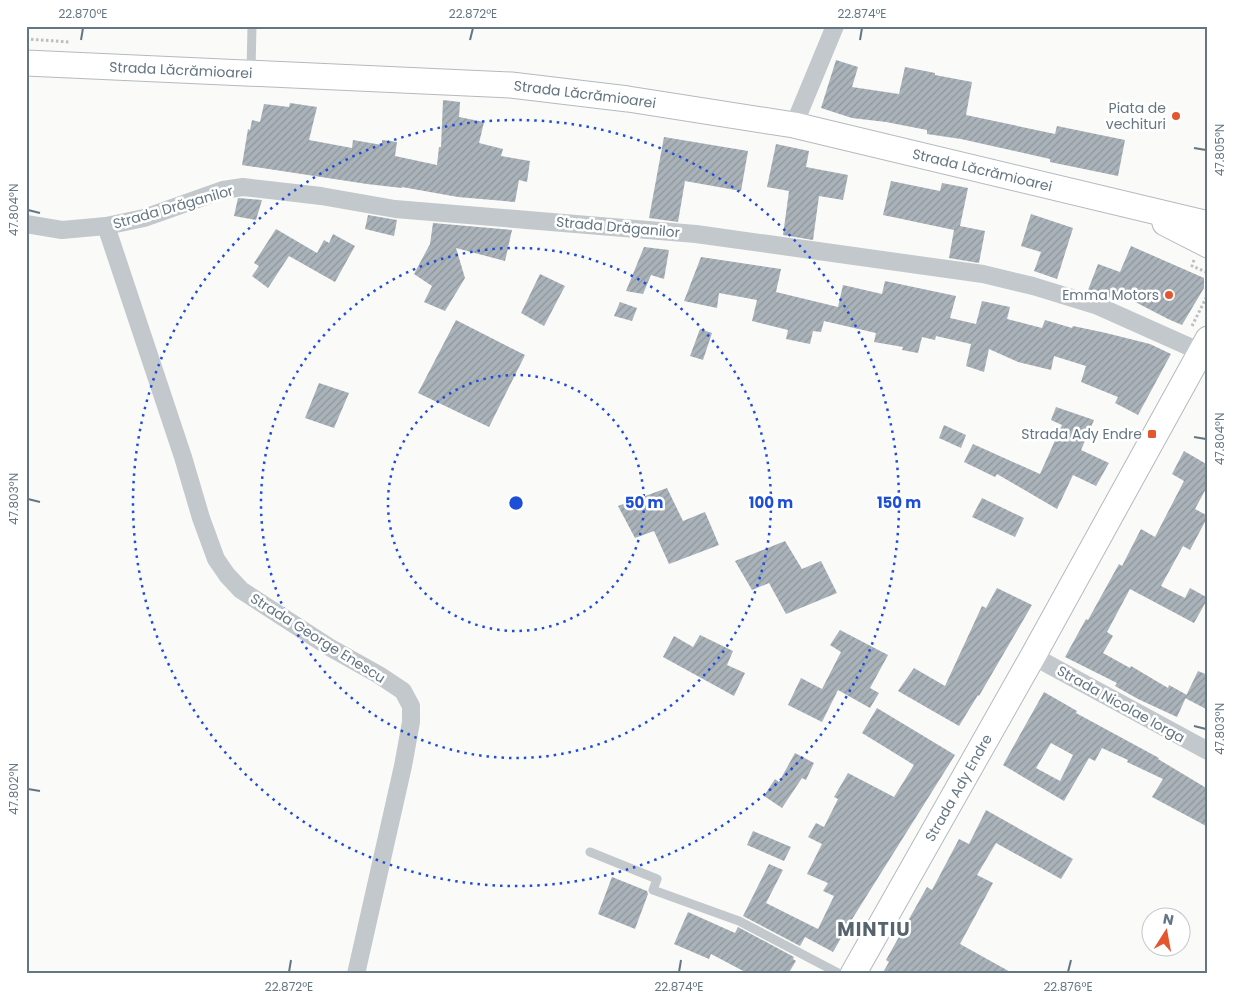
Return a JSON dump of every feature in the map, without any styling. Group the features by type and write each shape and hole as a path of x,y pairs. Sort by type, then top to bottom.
{"main road":[{"name":"Strada Lăcrămioarei","path":"26,63 511,85 628,99 794,125 1208,224"},
{"name":"Strada Lăcrămioarei","path":"1132,206 1208,245"},
{"name":"Strada Ady Endre","path":"853,974 1033,656 1197,345"}],"street":[{"path":"794,125 835,26"},
{"name":"Strada Drăganilor","path":"26,224 62,230 106,226 144,218 223,190 244,187 321,196 395,209 696,234 982,274 1033,286 1098,306 1197,345"},
{"name":"Strada George Enescu","path":"106,226 216,559 241,590 403,691 411,706 411,722 403,766 356,974"},
{"name":"Strada Nicolae Iorga","path":"1033,656 1208,752"}],"lane":[{"path":"251,74 252,26"},
{"path":"590,852 657,879 652,890 739,921 840,974"}],"path":[{"path":"1192,266 1208,273"},
{"path":"1197,345 1208,294"}],"building":[{"path":"836,60 858,67 852,87 899,94 905,67 972,82 966,115 1055,134 1057,126 1125,140 1118,176 1050,162 1050,159 961,139 927,134 927,130 852,118 821,108"},
{"path":"443,100 460,102 459,117 484,122 479,143 503,149 501,156 530,161 527,182 519,180 515,202 458,197 402,187 367,184 242,165 248,129 250,130 252,120 260,122 264,104 289,107 290,103 317,107 309,140 352,148 353,140 382,145 382,140 397,142 395,156 437,165 439,147 441,147"},
{"path":"664,137 748,151 741,191 685,181 678,222 649,218"},
{"path":"776,144 809,151 806,167 848,175 843,200 819,196 813,240 783,235 789,191 767,187"},
{"path":"891,181 940,191 942,183 968,188 960,226 985,231 979,263 949,258 954,230 883,215"},
{"path":"238,198 262,200 256,220 234,216"},
{"path":"1031,214 1073,228 1057,279 1034,271 1041,252 1021,246"},
{"path":"368,215 397,220 394,236 365,229"},
{"path":"433,223 512,230 505,261 456,248 465,278 445,311 424,302 432,286 414,274 430,244"},
{"path":"276,229 317,253 324,240 329,243 333,234 355,246 335,282 289,256 268,288 252,276 259,266 254,263"},
{"name":"Emma Motors","path":"1131,246 1204,278 1204,288 1182,325 1116,292 1114,299 1088,290 1098,264 1120,272"},
{"path":"644,247 669,250 664,279 651,275 643,294 626,291"},
{"path":"701,257 781,269 776,292 838,307 843,285 882,294 885,281 956,296 950,318 976,324 982,301 1010,307 1007,319 1042,328 1045,320 1072,328 1073,326 1106,333 1150,344 1171,354 1138,415 1115,403 1118,397 1081,382 1086,366 1054,356 1051,370 1018,362 989,349 984,372 966,366 971,344 936,336 935,340 922,337 918,353 902,350 903,347 874,342 876,333 824,321 821,332 813,331 810,344 786,339 788,330 752,321 757,300 719,293 717,308 684,301"},
{"path":"540,274 565,286 544,326 521,313"},
{"path":"620,302 637,308 632,321 614,316"},
{"path":"456,320 525,355 489,427 418,393"},
{"path":"700,329 712,333 703,360 690,356"},
{"path":"319,383 349,393 334,428 305,418"},
{"path":"1056,407 1094,420 1081,450 1109,463 1096,486 1073,475 1057,509 997,474 995,477 964,462 973,444 1040,474 1062,425 1051,420"},
{"path":"944,425 966,435 961,448 939,438"},
{"path":"1184,451 1208,465 1208,485 1195,509 1208,516 1190,550 1183,546 1161,586 1185,598 1190,588 1208,598 1194,623 1130,589 1107,632 1113,636 1103,653 1130,668 1131,666 1168,688 1169,685 1187,695 1177,717 1138,699 1115,686 1117,683 1065,657 1119,564 1122,566 1141,529 1155,537 1184,481 1172,474"},
{"path":"667,488 683,521 705,512 719,545 669,564 654,531 635,538 618,506"},
{"path":"982,498 1024,518 1015,537 972,517"},
{"path":"785,541 802,569 821,561 837,593 786,614 769,583 752,590 735,561"},
{"path":"997,588 1032,605 979,696 959,726 898,691 914,668 945,686 982,606 986,608"},
{"path":"840,630 888,655 870,688 879,693 870,708 838,690 822,722 788,705 801,678 822,689 841,652 830,645"},
{"path":"700,635 733,651 727,665 745,673 734,696 663,657 674,636 693,647"},
{"path":"1198,671 1208,675 1208,710 1185,698"},
{"path":"1044,692 1077,711 1076,713 1159,758 1208,789 1208,827 1152,797 1163,779 1102,748 1095,761 1089,758 1064,801 1003,765","holes":["1051,743 1073,755 1060,781 1036,768"]},
{"path":"877,708 955,755 833,952 805,937 800,946 743,916 769,864 783,870 766,903 818,929 834,896 823,891 828,883 807,874 822,844 808,837 816,823 824,827 838,799 834,797 848,773 894,797 914,765 862,733"},
{"path":"795,753 814,763 806,780 802,778 782,808 764,796 775,779 779,782"},
{"path":"986,810 1073,859 1061,879 996,843 977,875 993,883 960,944 1014,974 882,974 889,962 886,960 927,887 932,890 959,839 969,844"},
{"path":"753,831 791,847 784,861 747,845"},
{"path":"612,877 647,891 648,894 635,929 598,914"},
{"path":"688,912 735,933 738,927 794,957 793,959 796,961 788,974 749,974 711,954 709,959 674,944"}],"place":[{"name":"Piata de vechituri","path":"1176,116"},
{"name":"Emma Motors","path":"1169,295"},
{"name":"Strada Ady Endre","path":"1152,434"}],"district":[{"name":"MINTIU","path":"874,929"}]}
